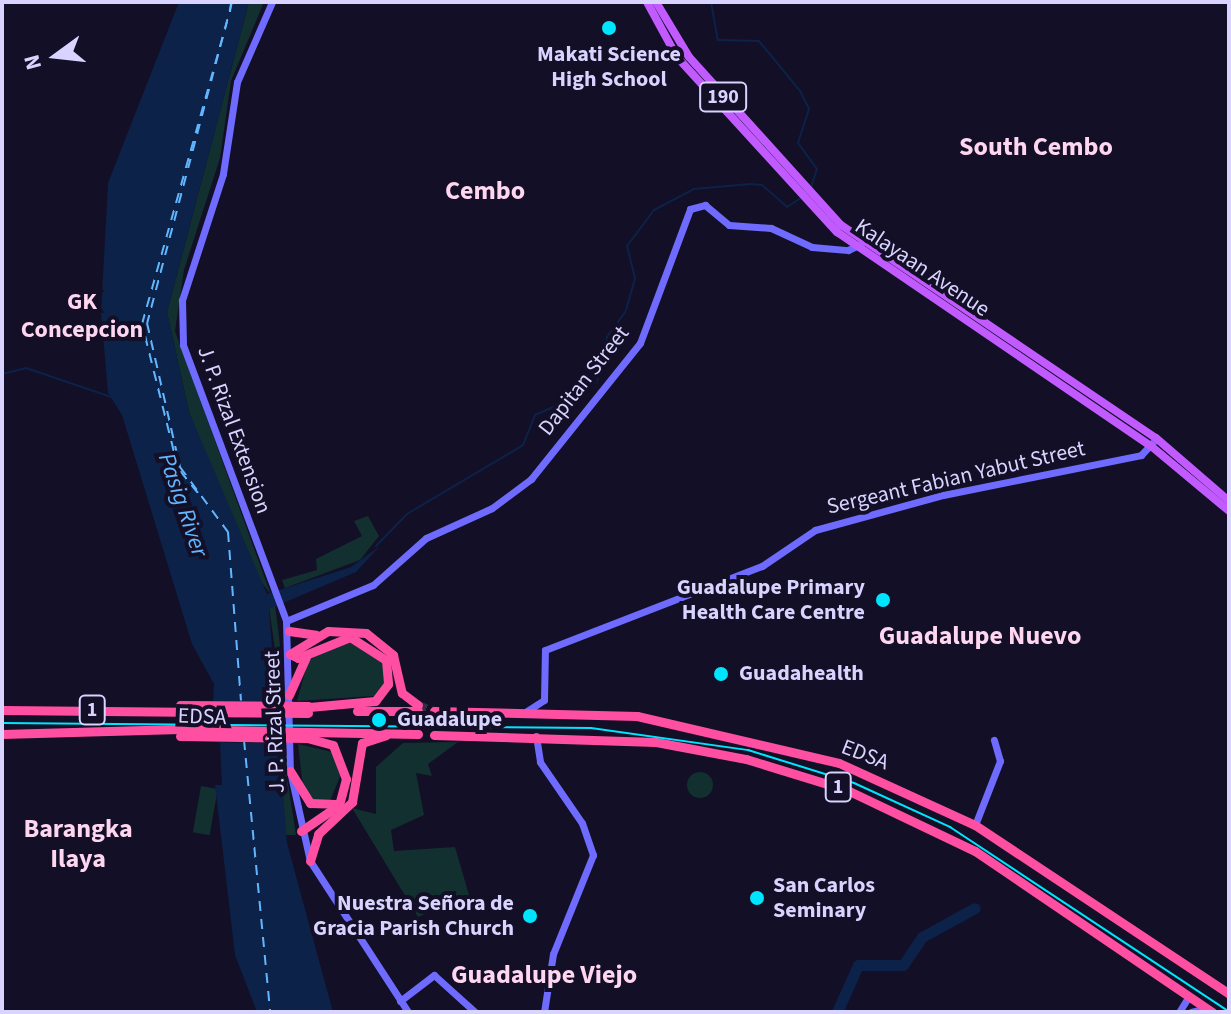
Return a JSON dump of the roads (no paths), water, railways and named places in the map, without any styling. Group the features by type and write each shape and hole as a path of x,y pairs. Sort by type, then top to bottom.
{"highway":[{"path":"288,626 316,635"},
{"name":"EDSA","path":"2,710 338,711 418,708 403,695 393,655 377,639 347,629 316,635"},
{"path":"290,654 316,635"},
{"path":"290,654 308,654 338,638 359,639 382,654 389,675 384,691 365,706 308,709"},
{"path":"289,695 308,654"},
{"name":"EDSA","path":"434,711 628,715 775,743 861,771 975,825 1229,994"},
{"name":"EDSA","path":"2,734 418,734"},
{"path":"310,861 318,834 352,802 362,743 386,735"},
{"name":"EDSA","path":"434,735 536,736 693,747 855,793 975,851 1210,1010"},
{"path":"307,736 339,752 344,796"},
{"path":"290,771 314,805 327,808 344,796"},
{"path":"301,831 344,796"},
{"path":"301,831 318,834"}],"main road":[{"name":"Kalayaan Avenue","path":"647,2 677,57 812,201 859,245 1153,442 1229,501"},
{"name":"Kalayaan Avenue","path":"656,2 689,57 799,187"},
{"name":"Kalayaan Avenue","path":"1153,442 1229,511"}],"street":[{"name":"J. P. Rizal Extension","path":"272,2 237,82 223,174 188,277 181,331 276,593"},
{"name":"Dapitan Street","path":"288,626 373,585 426,538 492,508 531,479 640,343 690,209 705,205 729,225 771,228 812,247 859,245"},
{"name":"Sergeant Fabian Yabut Street","path":"525,711 544,700 545,650 762,566 846,519 1141,455 1153,442"},
{"name":"J. P. Rizal Street","path":"276,593 288,626 290,771 310,861 408,1012"},
{"path":"536,736 540,762 582,823 593,855 553,954 544,1012"},
{"path":"975,825 1000,761 994,740"},
{"path":"400,1001 434,975 475,1012"},
{"path":"1179,1012 1189,996"},
{"path":"1191,1012 1210,1010"}],"water":[{"name":"Pasig River","path":"179,2 249,2 167,312 189,412 267,594 351,567 380,546 356,572 269,609 287,843 333,1012 257,1012 235,955 215,785 222,785 220,743 211,741 214,684 192,644 122,415 108,393 101,313 108,183"}],"waterway":[{"path":"711,2 718,40 759,41 800,91 809,109 798,143 817,169 811,187"},
{"path":"626,310 635,278 627,246 654,210 694,189 750,184 762,185 787,207 801,198"},
{"path":"576,397 597,381 607,337 625,312"},
{"path":"2,374 26,368 111,397"},
{"path":"376,546 407,514 523,445 535,415 574,398"},
{"path":"837,1012 858,965 903,965 922,937 975,908"}],"tunnel":[{"path":"418,705 434,711"}],"tram line":[{"path":"2,723 591,728 748,750 854,783 950,827 1229,1012"}],"place":[{"name":"Makati Science High School","path":"609,28"},
{"name":"Guadalupe Primary Health Care Centre","path":"883,600"},
{"name":"Guadahealth","path":"721,674"},
{"name":"Guadalupe","path":"379,720"},
{"name":"San Carlos Seminary","path":"757,898"},
{"name":"Nuestra Señora de Gracia Parish Church","path":"530,916"}],"district":[{"name":"South Cembo","path":"1036,147"},
{"name":"Cembo","path":"485,191"},
{"name":"GK Concepcion","path":"82,316"},
{"name":"Guadalupe Nuevo","path":"980,636"},
{"name":"Barangka Ilaya","path":"78,844"},
{"name":"Guadalupe Viejo","path":"544,975"}]}
